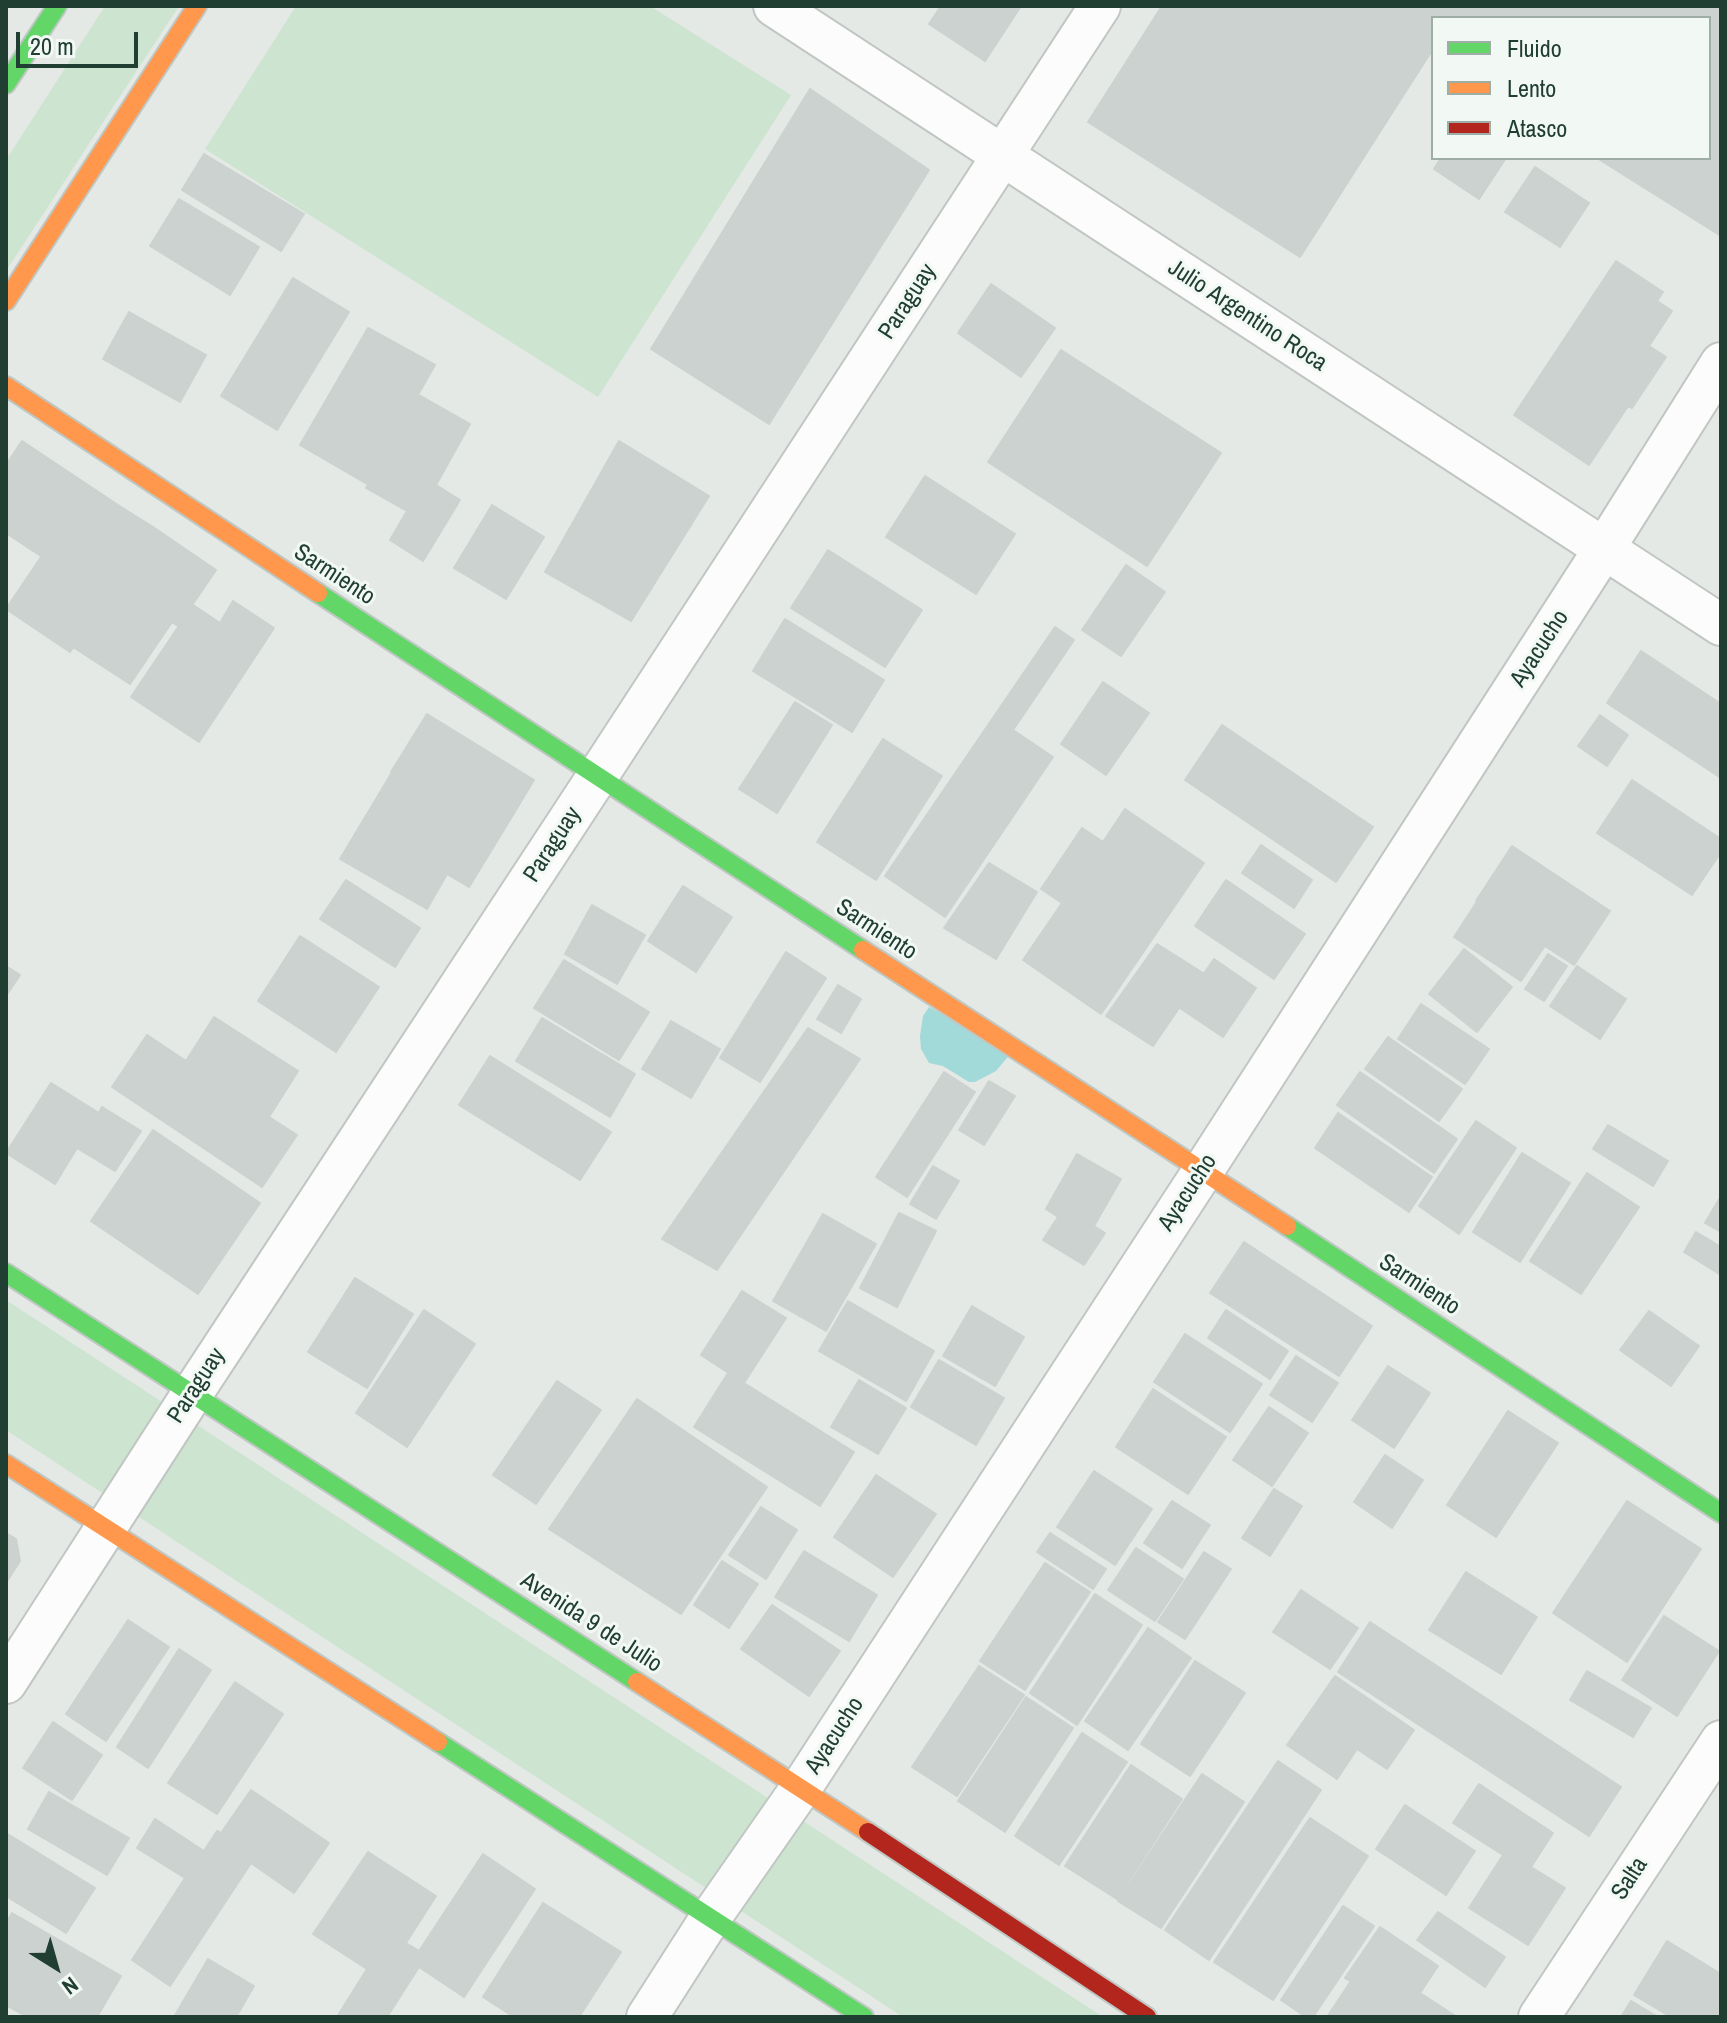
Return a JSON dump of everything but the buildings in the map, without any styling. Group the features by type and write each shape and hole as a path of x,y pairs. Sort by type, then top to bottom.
{"main road":[{"path":"6,84 57,6"},
{"path":"6,301 197,6"},
{"name":"Sarmiento","path":"6,386 1721,1513"},
{"name":"Avenida 9 de Julio","path":"6,1273 801,1788 1147,2017"},
{"path":"6,1464 864,2017"}],"street":[{"name":"Julio Argentino Roca","path":"774,6 1721,625"},
{"name":"Paraguay","path":"6,1683 1100,6"},
{"name":"Ayacucho","path":"647,2017 711,1917 801,1788 1203,1171 1721,363"},
{"name":"Salta","path":"1539,2017 1721,1741"}],"green space":[{"path":"105,6 179,6 6,271 6,160"},
{"path":"296,6 650,6 791,95 598,397 205,149"},
{"path":"6,1300 1103,2017 903,2017 6,1430"}],"water":[{"path":"929,1007 1011,1053 996,1071 975,1082 969,1082 943,1066 929,1063 921,1049 920,1036 923,1016"}],"traffic: fast":[{"path":"6,84 57,6"},
{"path":"318,593 863,950"},
{"path":"1287,1226 1721,1513"},
{"path":"6,1273 637,1682"},
{"path":"438,1742 864,2017"}],"traffic: slow":[{"path":"6,301 197,6"},
{"path":"6,386 318,593"},
{"path":"863,950 1287,1226"},
{"path":"6,1464 438,1742"},
{"path":"637,1682 868,1832"}],"traffic: jam":[{"path":"868,1832 1147,2017"}]}
